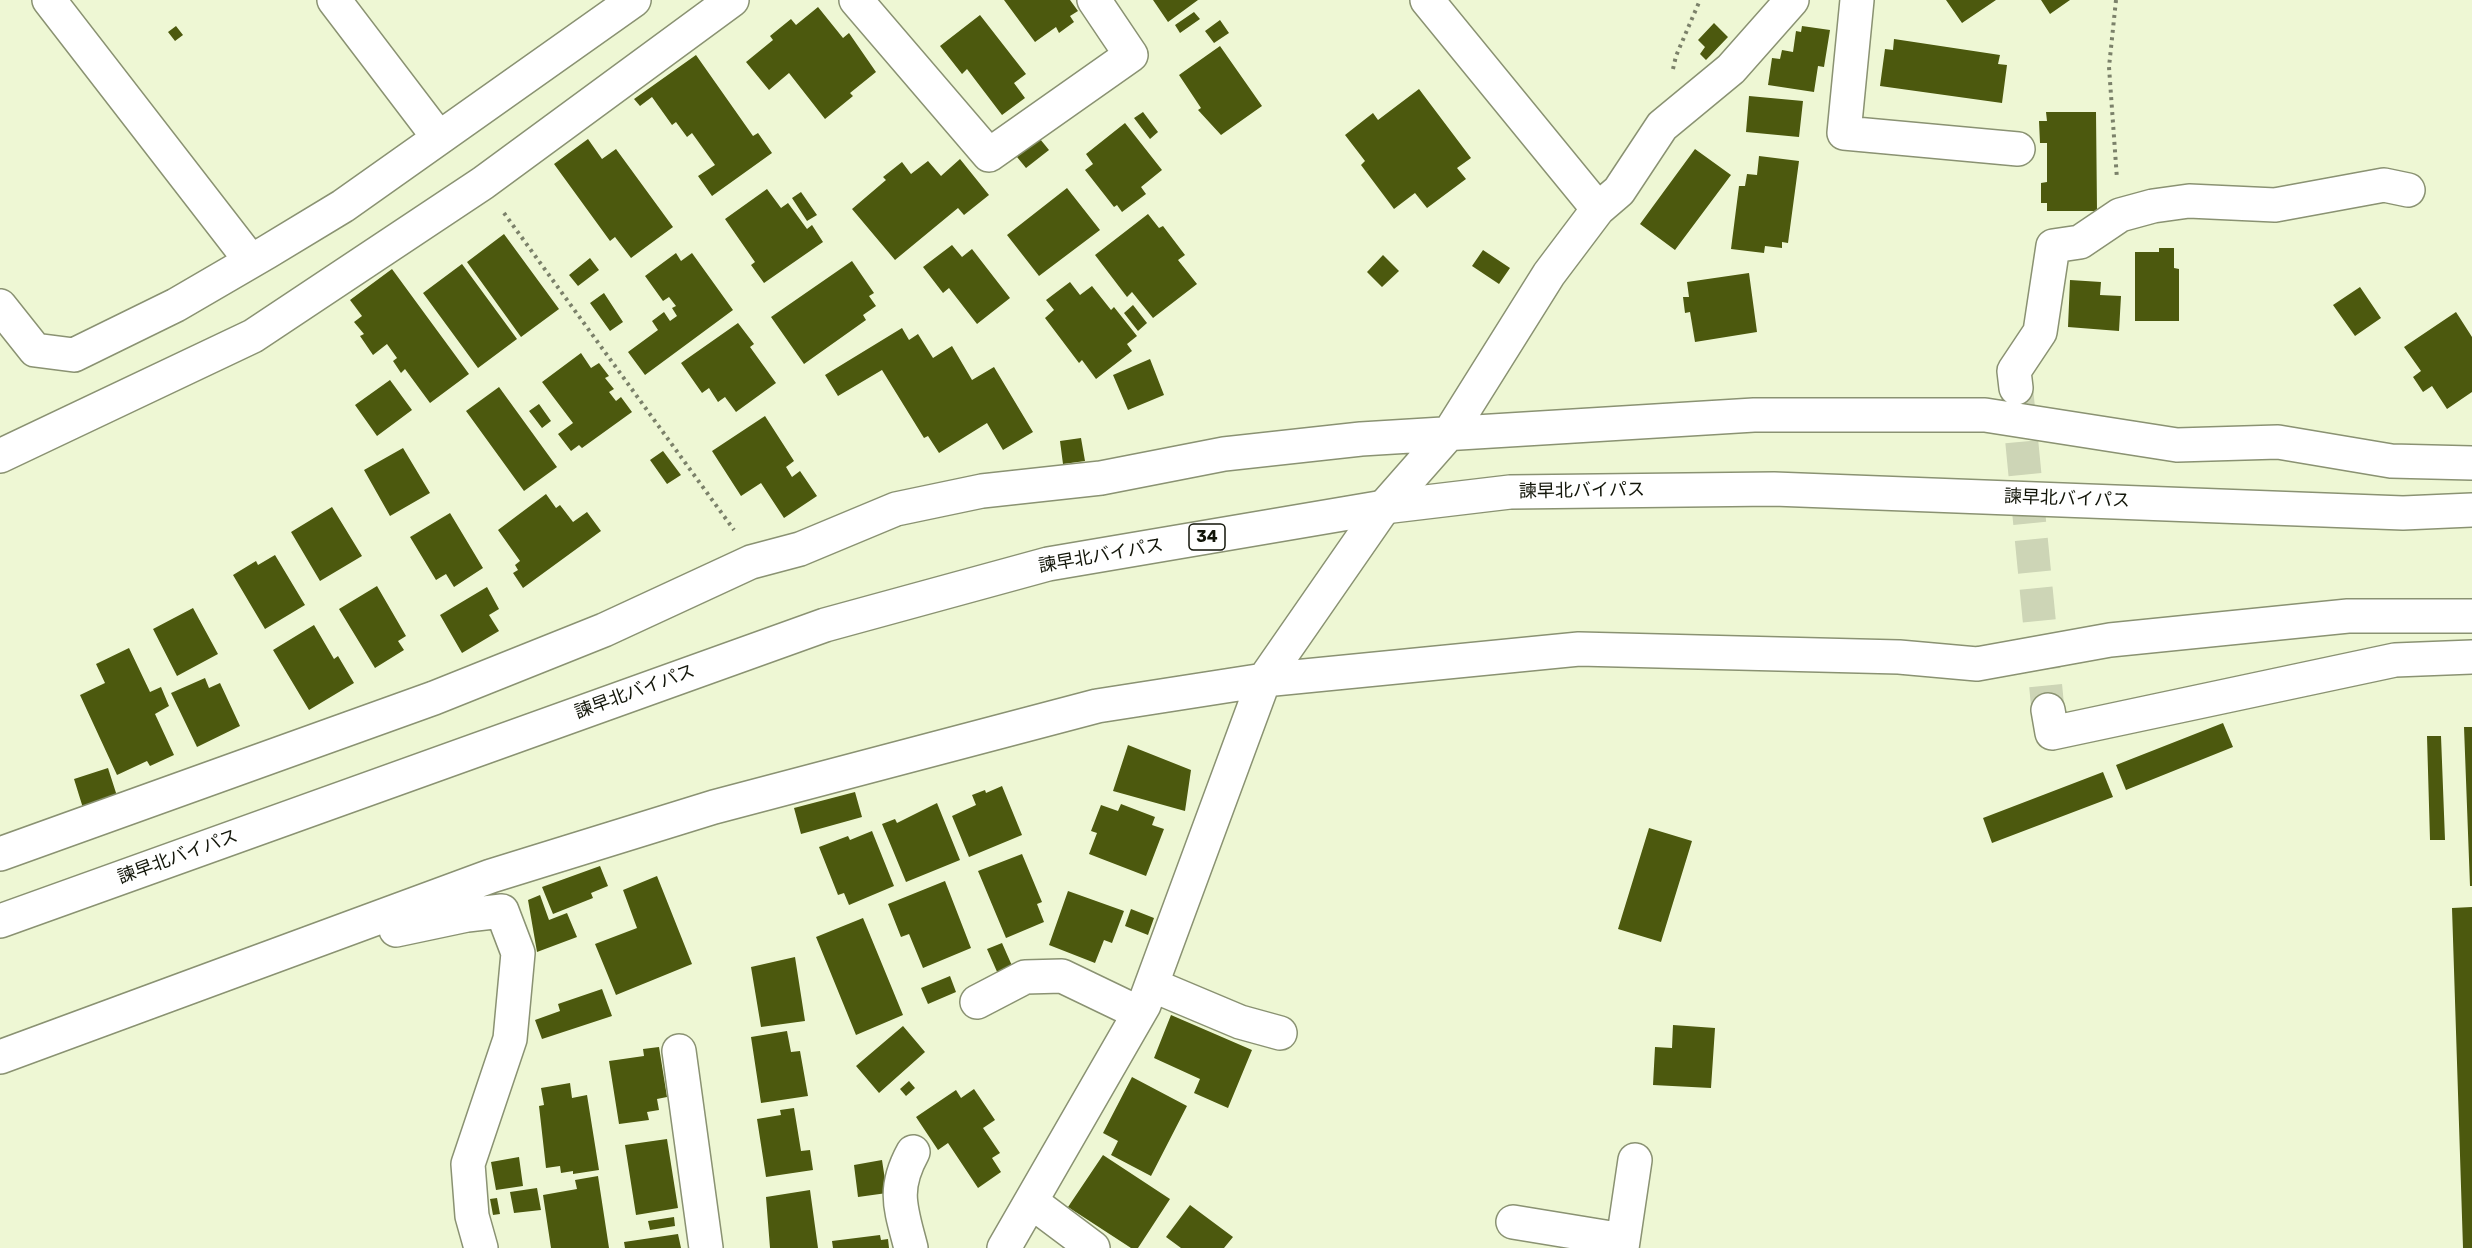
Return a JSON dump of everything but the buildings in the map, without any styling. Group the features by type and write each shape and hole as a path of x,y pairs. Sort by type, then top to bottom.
{"main road":[{"path":"49,0 250,261"},
{"path":"334,0 439,138"},
{"path":"0,456 253,336 483,183 732,0"},
{"path":"856,0 989,155 1131,56 1094,0"},
{"path":"1427,0 1598,209"},
{"path":"1004,1248 1033,1203 1145,999 1264,680 1384,507 1450,432 1549,274 1598,209 1619,191 1662,126 1731,69 1792,0"},
{"path":"1857,0 1844,133 2018,149"},
{"path":"0,306 35,350 74,355 176,305 342,206 439,138 613,6"},
{"path":"2016,388 2014,371 2040,332 2053,246 2080,242 2120,215 2189,201 2275,205 2384,185 2408,190"},
{"path":"0,854 434,698 604,630 751,562 800,549 896,509 982,492 1101,477 1224,454 1450,432 1545,429 1754,415 1985,416 2177,445 2278,442 2391,461 2472,463"},
{"name":"諫早北バイパス","path":"0,921 825,625 1048,564 1384,507 1510,492 1774,489 2403,513 2472,510"},
{"path":"0,1058 368,924 491,876 714,807 1097,706 1264,680 1579,649 1899,657 1977,664 2110,639 2336,617 2472,616"},
{"path":"2048,710 2052,733 2396,660 2472,657"},
{"path":"368,924 399,930 466,915 502,911 518,952 510,1039 468,1164 472,1216 481,1248"},
{"path":"977,1002 1025,976 1062,976 1280,1033"},
{"path":"679,1051 705,1248"},
{"path":"911,1248 900,1204 902,1172 913,1152"},
{"path":"1513,1222 1623,1244 1635,1160"},
{"path":"1033,1203 1093,1248"}],"path":[{"path":"2116,0 2109,67 2120,215"},
{"path":"483,183 734,530 751,562"}],"tunnel":[{"path":"2017,393 2048,710"}]}
